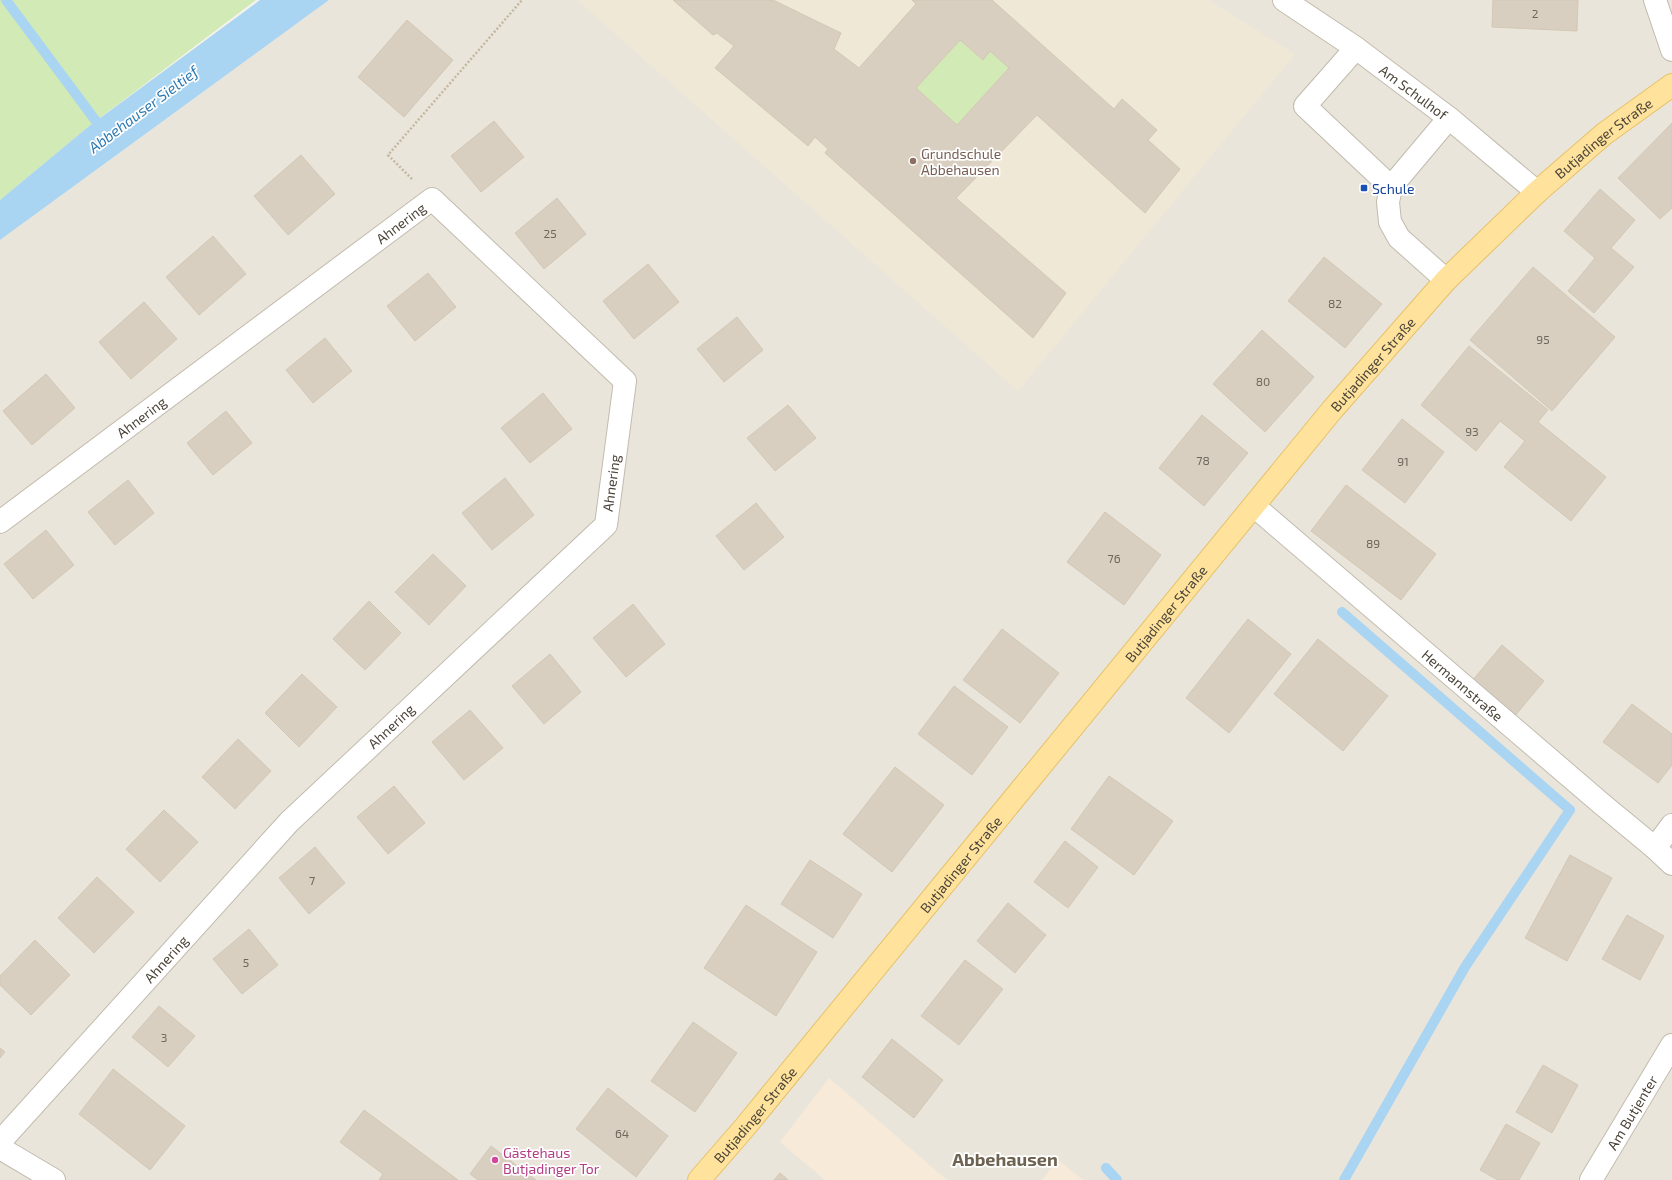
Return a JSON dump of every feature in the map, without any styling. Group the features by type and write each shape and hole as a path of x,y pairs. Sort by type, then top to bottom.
{"main road":[{"name":"Butjadinger Straße","path":"699,1180 745,1126 1332,410 1446,280 1537,192 1604,134 1672,85"}],"street":[{"name":"Am Schulhof","path":"1284,0 1356,48 1449,118 1537,192"},
{"path":"1655,0 1672,50"},
{"path":"1356,48 1305,106 1391,187"},
{"path":"1446,280 1398,238 1390,222 1388,202 1391,187 1449,118"},
{"name":"Ahnering","path":"0,522 432,200 625,381 606,525 289,822 0,1142"},
{"name":"Hermannstraße","path":"1254,506 1603,805 1656,848 1672,864"},
{"path":"1656,848 1672,825"},
{"name":"Am Butjenter","path":"1591,1180 1672,1045"},
{"path":"0,1148 54,1180"}],"path":[{"path":"432,200 388,155 522,0"}],"shaded area":[{"path":"329,0 1672,0 1672,1180 0,1180 0,240"},
{"path":"577,0 1208,0 1295,54 1018,391"},
{"path":"829,1078 947,1180 825,1180 780,1142"},
{"path":"1058,1160 1083,1180 1042,1180"}],"green space":[{"path":"0,0 256,0 88,127 0,200"},
{"path":"960,40 982,60 990,51 1009,68 957,125 916,88"}],"water":[{"name":"Abbehauser Sieltief","path":"260,0 329,0 0,240 0,200 88,127"}],"building":[{"name":"Grundschule Abbehausen","path":"673,0 773,0 841,33 834,49 859,68 916,4 912,0 992,0 1114,109 1122,99 1157,130 1148,140 1180,169 1145,213 1037,115 956,198 1066,293 1033,338 825,153 828,149 815,137 808,146 715,68 734,46 717,33 713,35","holes":["960,40 983,60 990,51 1009,68 957,125 916,88"]},
{"path":"1493,0 1578,0 1577,31 1492,27"},
{"path":"407,20 453,60 404,117 358,77"},
{"path":"494,121 524,157 481,192 451,156"},
{"path":"1672,123 1672,208 1660,219 1618,178"},
{"path":"301,155 335,194 288,235 254,196"},
{"path":"1600,189 1635,220 1611,248 1634,267 1594,313 1568,291 1595,258 1564,231"},
{"path":"557,198 586,234 544,269 515,233"},
{"path":"213,236 246,274 199,315 166,277"},
{"path":"1324,257 1382,304 1345,348 1288,301"},
{"path":"648,264 679,302 634,339 603,301"},
{"path":"1533,267 1615,337 1552,411 1470,340"},
{"path":"428,273 456,307 415,341 387,306"},
{"path":"144,302 177,339 131,379 99,342"},
{"path":"737,317 763,350 724,382 697,349"},
{"path":"1262,330 1314,377 1265,432 1213,384"},
{"path":"325,338 352,371 313,403 286,370"},
{"path":"1469,346 1548,410 1538,422 1606,477 1571,521 1504,467 1525,441 1500,421 1476,451 1421,405"},
{"path":"46,374 75,408 32,445 3,411"},
{"path":"543,393 572,429 530,463 501,428"},
{"path":"788,405 816,438 775,471 747,438"},
{"path":"226,411 252,443 213,475 187,443"},
{"path":"1202,415 1248,453 1204,506 1159,468"},
{"path":"1402,419 1444,452 1405,503 1362,470"},
{"path":"505,478 534,515 492,550 462,513"},
{"path":"128,480 154,513 115,545 88,512"},
{"path":"1346,485 1436,554 1401,600 1311,531"},
{"path":"756,503 784,537 744,570 716,536"},
{"path":"1105,512 1161,555 1124,605 1067,562"},
{"path":"46,530 74,565 33,599 4,564"},
{"path":"433,554 466,586 429,625 395,592"},
{"path":"369,601 401,633 365,670 333,639"},
{"path":"633,604 665,644 626,677 593,638"},
{"path":"1248,619 1291,654 1229,733 1186,698"},
{"path":"1002,629 1059,673 1020,723 963,680"},
{"path":"1318,639 1388,696 1343,751 1274,694"},
{"path":"1502,645 1544,681 1514,717 1472,681"},
{"path":"550,654 581,692 544,724 512,686"},
{"path":"302,674 337,707 299,747 265,713"},
{"path":"954,686 1008,727 972,775 918,734"},
{"path":"1632,704 1672,734 1672,765 1658,783 1603,742"},
{"path":"470,710 503,748 464,780 432,742"},
{"path":"238,739 271,771 235,809 202,777"},
{"path":"895,767 944,805 892,872 843,834"},
{"path":"1109,776 1173,821 1134,875 1071,829"},
{"path":"394,786 425,823 388,854 357,817"},
{"path":"164,810 198,842 160,882 126,849"},
{"path":"1065,841 1098,867 1068,908 1034,882"},
{"path":"315,847 345,883 309,914 279,878"},
{"path":"1570,855 1612,878 1567,961 1525,938"},
{"path":"810,860 862,894 833,938 781,904"},
{"path":"97,877 134,912 94,953 58,918"},
{"path":"1008,903 1046,935 1015,973 977,941"},
{"path":"746,905 817,952 776,1016 704,968"},
{"path":"1627,915 1664,936 1640,980 1602,959"},
{"path":"249,929 278,965 242,994 213,959"},
{"path":"35,940 70,975 31,1015 0,985 0,976"},
{"path":"965,960 1003,989 959,1045 921,1016"},
{"path":"159,1006 195,1036 168,1067 132,1037"},
{"path":"693,1022 737,1053 695,1112 651,1081"},
{"path":"892,1039 943,1080 914,1118 862,1077"},
{"path":"0,1048 5,1052 0,1058"},
{"path":"1543,1065 1578,1085 1552,1133 1516,1112"},
{"path":"113,1069 185,1126 150,1170 79,1114"},
{"path":"608,1088 668,1136 636,1177 576,1129"},
{"path":"364,1110 458,1180 379,1180 383,1174 340,1142"},
{"path":"1506,1124 1540,1143 1519,1180 1498,1180 1480,1170"},
{"name":"Gästehaus Butjadinger Tor","path":"491,1146 536,1180 478,1180 470,1174"},
{"path":"780,1173 788,1180 774,1180"}],"waterway":[{"name":"Abbehauser Sieltief","path":"6,0 104,132"},
{"path":"1342,612 1570,810 1465,967 1344,1180"},
{"path":"1106,1168 1117,1180"}],"place":[{"name":"Grundschule Abbehausen","path":"913,161"},
{"name":"Schule","path":"1364,188"},
{"name":"Gästehaus Butjadinger Tor","path":"495,1160"}],"district":[{"name":"Abbehausen","path":"1005,1159"}]}
